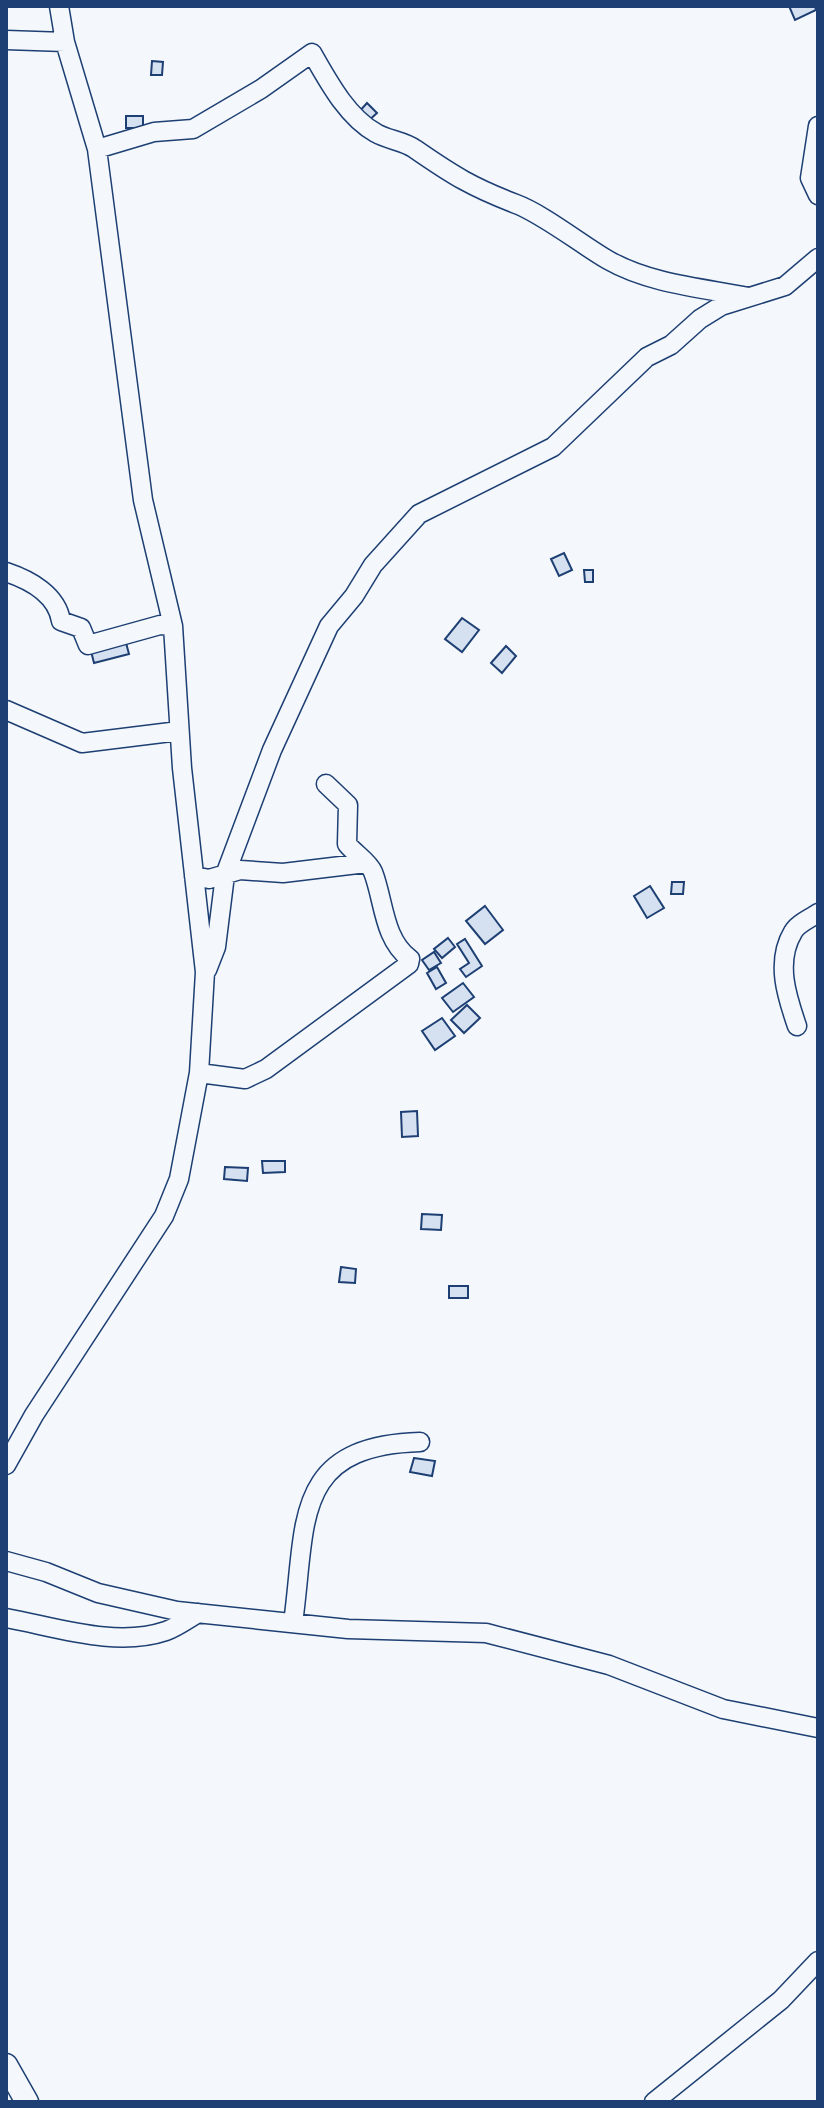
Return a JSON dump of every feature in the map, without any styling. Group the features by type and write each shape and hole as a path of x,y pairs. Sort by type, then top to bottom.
{"main road":[{"path":"6,2065 27,2102"}],"street":[{"path":"6,1465 34,1415 164,1216 179,1179 199,1073 205,972 179,731 173,626 143,500 97,149 65,42 59,6"},
{"path":"6,40 65,42"},
{"path":"97,149 154,132 193,129 261,89 312,53 347,107 375,133 413,148 463,183 517,204 571,239 585,242 608,260 635,271 661,280 752,297"},
{"path":"818,126 810,178 818,195"},
{"path":"205,972 216,947 225,875 272,750 329,626 403,531 419,514 553,447 647,357 671,345 700,319 721,306 785,286 818,258"},
{"path":"6,572 35,583 59,606 61,621 81,628 84,643 88,645 160,625 173,626"},
{"path":"6,710 82,743 179,731"},
{"path":"199,1073 245,1079 266,1069 409,964 410,959 393,938 375,876 347,844 348,805 326,784"},
{"path":"194,876 209,879 240,870 277,873 366,863"},
{"path":"797,1026 785,989 785,958 793,931 818,913"},
{"path":"293,1623 310,1496 329,1470 382,1443 420,1442"},
{"path":"6,1561 46,1572 98,1593 198,1613 348,1629 486,1633 609,1665 723,1709 818,1728"},
{"path":"6,1618 73,1631 128,1636 168,1631 198,1613"},
{"path":"654,2102 781,2000 818,1961"}],"building":[{"path":"789,6 815,6 816,10 795,20"},
{"path":"152,61 163,62 162,75 151,75"},
{"path":"367,103 377,113 366,123 357,114"},
{"path":"126,116 143,116 143,128 126,128"},
{"path":"564,553 572,570 559,576 551,559"},
{"path":"584,570 593,570 593,582 585,582"},
{"path":"462,618 479,630 462,652 445,639"},
{"path":"125,639 129,654 94,663 90,647"},
{"path":"506,646 516,656 502,673 491,663"},
{"path":"672,882 684,882 683,894 671,894"},
{"path":"650,886 664,908 647,918 634,896"},
{"path":"485,906 503,930 485,944 466,921"},
{"path":"448,938 455,947 442,958 434,949"},
{"path":"465,939 482,966 466,977 460,969 469,963 457,944"},
{"path":"434,952 441,963 429,970 422,960"},
{"path":"437,967 446,983 436,989 427,973"},
{"path":"463,983 474,997 453,1012 442,998"},
{"path":"467,1005 480,1018 464,1033 451,1020"},
{"path":"442,1018 455,1036 435,1050 422,1031"},
{"path":"417,1111 418,1136 402,1137 401,1112"},
{"path":"262,1161 285,1161 285,1172 263,1173"},
{"path":"225,1167 248,1168 247,1181 224,1179"},
{"path":"422,1214 442,1215 441,1230 421,1229"},
{"path":"341,1267 356,1269 355,1283 339,1282"},
{"path":"449,1286 468,1286 468,1298 449,1298"},
{"path":"414,1458 435,1461 432,1476 410,1472"}]}
